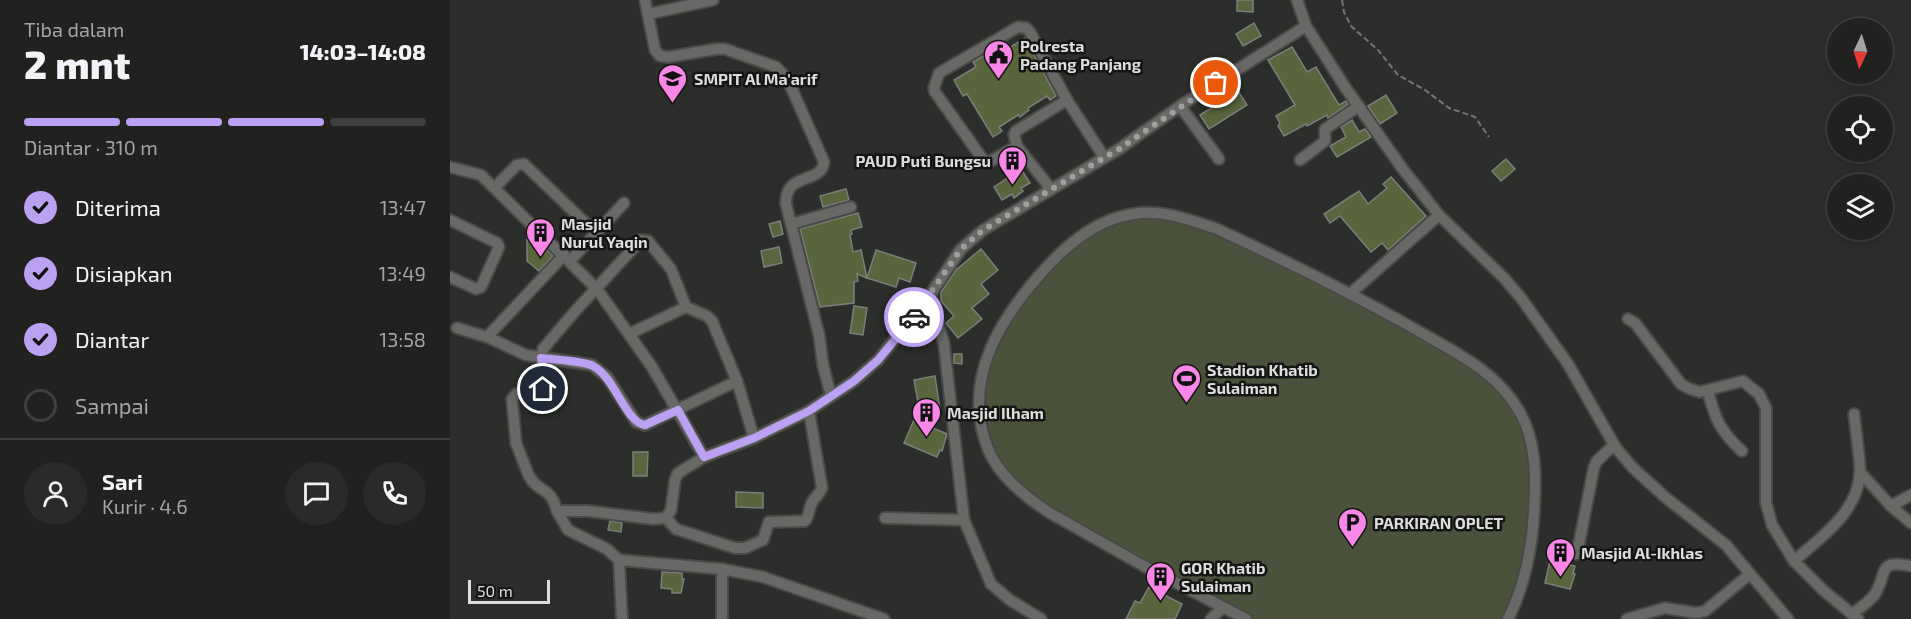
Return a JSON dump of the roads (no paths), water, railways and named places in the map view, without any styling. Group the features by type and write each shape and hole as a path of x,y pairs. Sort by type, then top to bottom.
{"street":[{"path":"645,0 655,50 660,56 669,57 717,48 733,50 776,67 788,80 824,162 820,171 794,184 788,190 786,204 819,335 823,365 831,396"},
{"path":"648,14 713,0"},
{"path":"1297,0 1306,26 1402,168 1439,215 1504,278 1521,298 1569,364 1614,445 1633,468 1665,497 1726,545 1788,619"},
{"path":"666,518 671,510 676,476 704,457 754,438 809,411 878,360 930,295 961,249 983,230 1119,149 1180,106 1306,26"},
{"path":"1017,146 991,161 984,161 934,88 939,73 1018,27 1026,28 1067,100 1104,157"},
{"path":"1051,189 1014,141 1016,131 1067,100"},
{"path":"1180,106 1219,159"},
{"path":"1300,160 1325,141 1325,129 1359,106"},
{"path":"495,187 517,165 524,164 596,233"},
{"path":"450,167 477,173 495,187 597,289 678,410 704,457"},
{"path":"487,337 567,258 596,233 624,203"},
{"path":"791,224 851,207"},
{"path":"1246,619 1050,513 1025,494 1003,472 992,458 986,445 978,400 981,375 990,351 1009,315 1028,288 1060,252 1095,227 1132,214 1157,213 1195,221 1217,229 1351,293 1481,369 1502,386 1523,418 1532,443 1535,464 1533,521 1521,585 1508,619"},
{"path":"1351,293 1439,215"},
{"path":"450,220 497,243 499,247 481,287 476,289 450,277"},
{"path":"686,308 671,268 646,240 639,242 543,349 541,358 546,386 543,389 516,394 512,399 515,437 531,480 550,494 568,530 607,549 619,560 722,569 763,577 878,618"},
{"path":"930,295 944,344 964,520 991,584 1010,600 1041,619"},
{"path":"629,334 686,308 707,316 712,321 737,381 754,438"},
{"path":"1628,319 1635,323 1682,384 1700,392 1743,381 1753,387 1764,402 1766,408 1767,503 1772,525 1794,561 1823,590 1855,617 1874,595 1885,569 1899,564 1911,566"},
{"path":"457,328 487,337 520,353 592,365 607,377 636,422 641,425 737,381"},
{"path":"1708,391 1711,405 1723,433 1742,451"},
{"path":"666,518 676,529 740,549 763,540 769,522 805,521 809,516 811,504 822,488 809,411"},
{"path":"1794,561 1838,521 1855,494 1860,472 1854,414"},
{"path":"1577,554 1594,467 1597,461 1614,445"},
{"path":"1860,472 1891,506 1911,523"},
{"path":"1891,506 1911,495"},
{"path":"557,511 653,519 666,518"},
{"path":"885,518 964,520"},
{"path":"619,560 622,619"},
{"path":"722,569 722,619"},
{"path":"1627,619 1665,608 1696,613 1705,611 1750,574"},
{"path":"1211,619 1223,607"}],"place":[{"name":"Polresta Padang Panjang","path":"999,80"},
{"name":"SMPIT Al Ma'arif","path":"673,104"},
{"name":"PAUD Puti Bungsu","path":"1012,186"},
{"name":"Masjid Nurul Yaqin","path":"540,258"},
{"name":"Stadion Khatib Sulaiman","path":"1186,404"},
{"name":"Masjid Ilham","path":"926,438"},
{"name":"PARKIRAN OPLET","path":"1353,548"},
{"name":"Masjid Al-Ikhlas","path":"1560,578"},
{"name":"GOR Khatib Sulaiman","path":"1160,602"}]}
